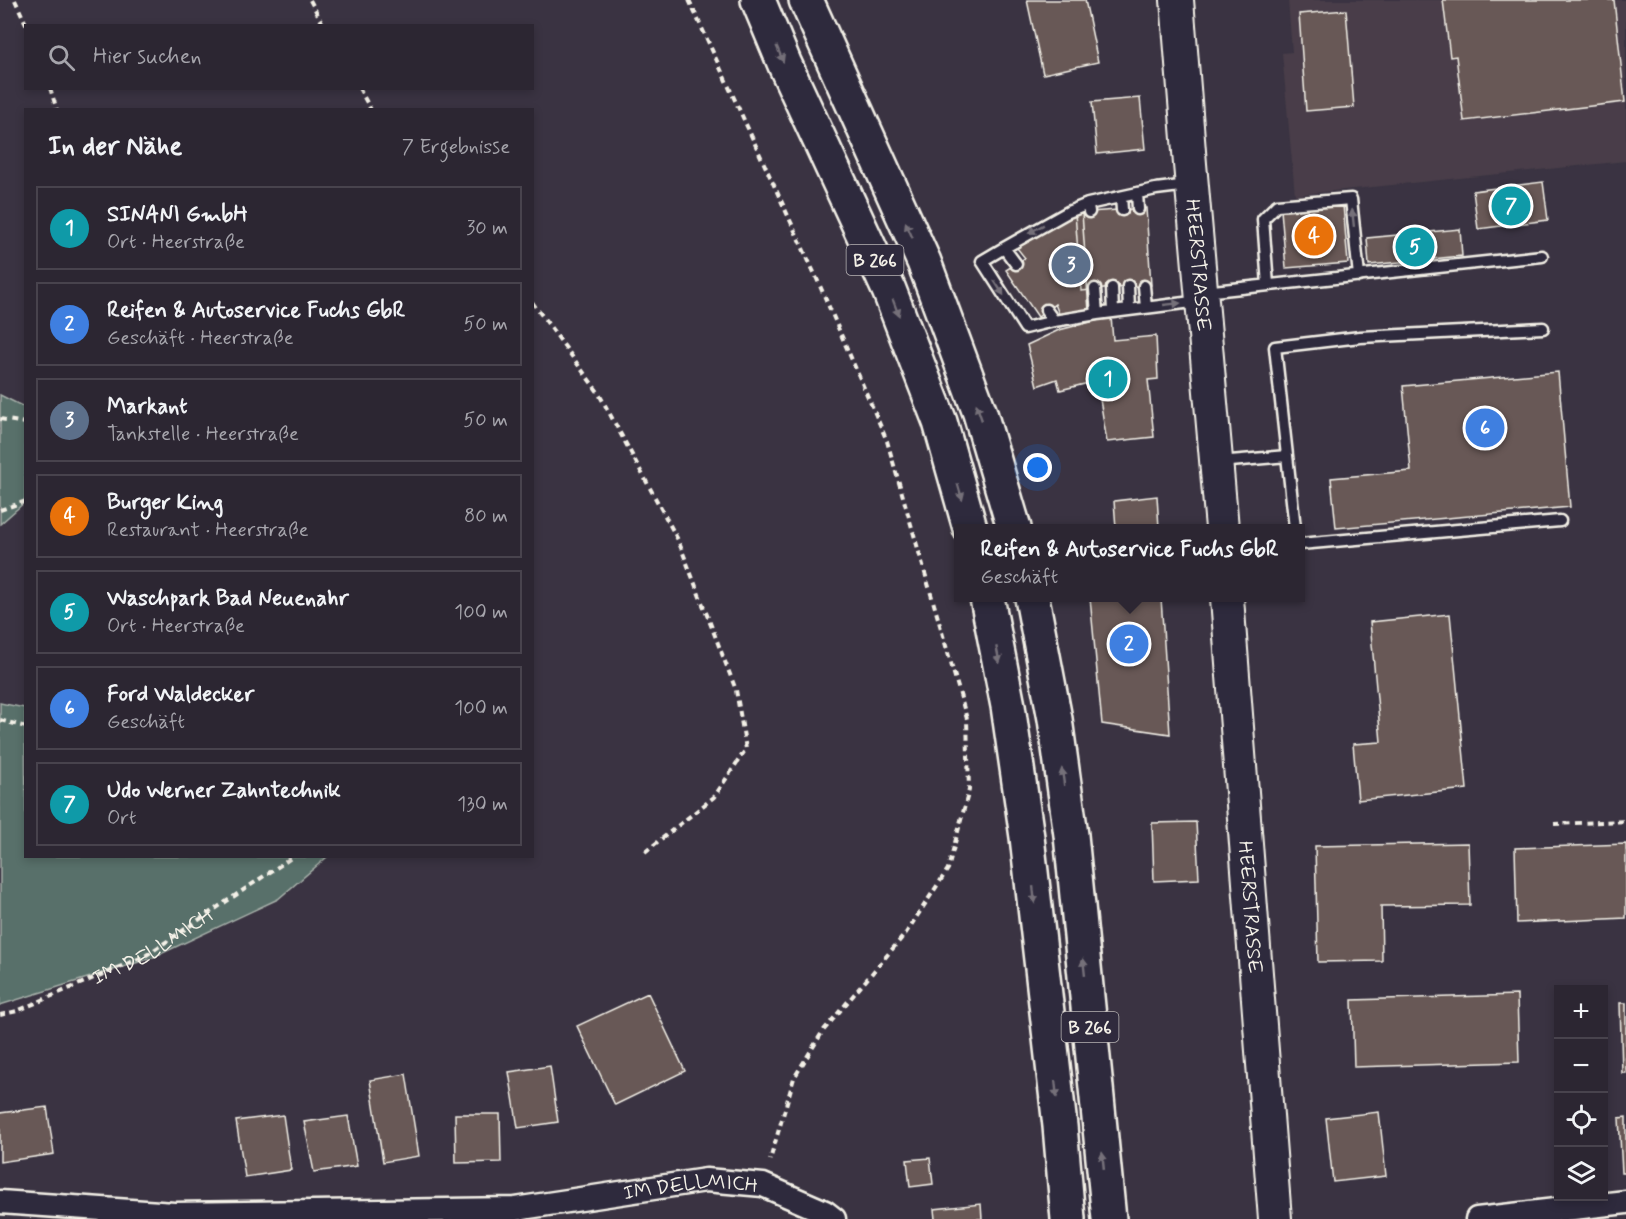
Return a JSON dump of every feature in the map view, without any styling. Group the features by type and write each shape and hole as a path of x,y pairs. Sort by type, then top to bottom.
{"highway":[{"name":"B 266","path":"758,0 785,65 889,290 940,422 969,524"},
{"name":"B 266","path":"806,0 924,262 980,413 1013,524"},
{"name":"B 266","path":"988,602 1008,706 1027,837 1060,1126 1068,1219"},
{"name":"B 266","path":"1033,602 1055,719 1071,835 1109,1219"}],"main road":[{"name":"HEERSTRASSE","path":"1177,0 1222,524"},
{"name":"HEERSTRASSE","path":"1227,602 1275,1219"}],"street":[{"name":"IM DELLMICH","path":"0,1202 174,1214 515,1209 706,1180 763,1185 825,1212 834,1219"},
{"path":"1478,1219 1626,1202"}],"lane":[{"path":"1191,184 1137,193 1121,197 1105,206 1068,212 982,261 1025,328 1054,321 1268,285 1542,256"},
{"path":"1137,193 1138,209"},
{"path":"1121,197 1122,210"},
{"path":"1268,285 1263,219 1277,205 1351,199 1359,276"},
{"path":"1004,248 1016,264"},
{"path":"1128,286 1130,309"},
{"path":"1144,286 1146,307"},
{"path":"1112,288 1113,312"},
{"path":"1095,289 1097,314"},
{"path":"1046,310 1054,321"},
{"path":"1295,524 1275,347 1360,337 1543,328"},
{"path":"1216,463 1287,456"},
{"path":"1305,544 1560,521"}],"path":[{"path":"15,0 26,24"},
{"path":"310,0 323,24"},
{"path":"690,0 888,441 967,719 969,790 948,869 906,933 824,1031 794,1078 763,1185"},
{"path":"51,90 56,108"},
{"path":"360,90 370,108"},
{"path":"534,305 598,392 678,540 736,690 746,749 714,797 645,852"},
{"path":"0,418 24,423"},
{"path":"0,510 24,502"},
{"path":"0,720 24,726"},
{"path":"1554,824 1626,821"},
{"name":"IM DELLMICH","path":"0,1015 17,1011 145,956 291,858"}],"shaded area":[{"path":"1288,0 1626,0 1626,161 1295,195 1282,53 1292,52"}],"green space":[{"path":"0,395 24,407 24,503 0,524"},
{"path":"0,703 24,708 24,858 326,858 278,899 152,958 0,1005"}],"building":[{"path":"1027,0 1085,0 1098,62 1043,74"},
{"path":"1443,0 1614,0 1625,102 1464,121 1456,56 1450,57"},
{"path":"1346,10 1354,107 1306,111 1299,14"},
{"path":"1140,98 1145,149 1097,154 1092,102"},
{"path":"1543,182 1548,220 1478,229 1473,191"},
{"path":"1343,205 1348,263 1286,268 1281,210"},
{"path":"1146,208 1151,285 1081,291 1075,213"},
{"path":"1075,213 1082,213 1089,311 1059,314 1055,304 1038,317 1006,270 1025,258 1017,248"},
{"path":"1460,229 1462,256 1369,265 1367,238"},
{"path":"1111,317 1113,340 1156,336 1158,379 1148,380 1154,437 1107,442 1097,381 1060,390 1057,379 1037,386 1027,345 1059,330"},
{"path":"1558,372 1570,507 1336,528 1331,478 1411,471 1403,386"},
{"path":"1157,496 1159,524 1116,524 1114,501"},
{"path":"1090,602 1161,602 1170,734 1102,724"},
{"path":"1450,614 1467,789 1358,800 1353,744 1381,742 1370,622"},
{"path":"1196,822 1199,879 1154,881 1152,823"},
{"path":"1468,843 1470,905 1381,906 1382,961 1318,962 1315,846"},
{"path":"1626,844 1626,918 1517,923 1515,848"},
{"path":"648,993 685,1071 615,1105 577,1026"},
{"path":"1517,995 1519,1062 1354,1067 1352,1000"},
{"path":"1620,1003 1626,1003 1626,1073 1622,1073"},
{"path":"550,1066 558,1122 518,1128 509,1072"},
{"path":"406,1074 419,1156 383,1162 370,1080"},
{"path":"47,1107 54,1154 0,1162 0,1113"},
{"path":"1379,1112 1386,1176 1333,1182 1326,1118"},
{"path":"455,1114 500,1114 501,1162 456,1163"},
{"path":"283,1115 291,1170 245,1177 236,1121"},
{"path":"348,1116 357,1166 314,1172 304,1122"},
{"path":"1626,1117 1626,1173 1622,1173 1619,1118"},
{"path":"930,1158 933,1184 910,1187 907,1160"},
{"path":"981,1204 982,1219 935,1219 934,1209"}],"place":[{"name":"Udo Werner Zahntechnik","path":"1511,206"},
{"name":"Burger King","path":"1314,236"},
{"name":"Waschpark Bad Neuenahr","path":"1415,247"},
{"name":"Markant","path":"1071,265"},
{"name":"SINANI GmbH","path":"1108,379"},
{"name":"Ford Waldecker","path":"1485,428"},
{"name":"Reifen & Autoservice Fuchs GbR","path":"1129,644"}]}
